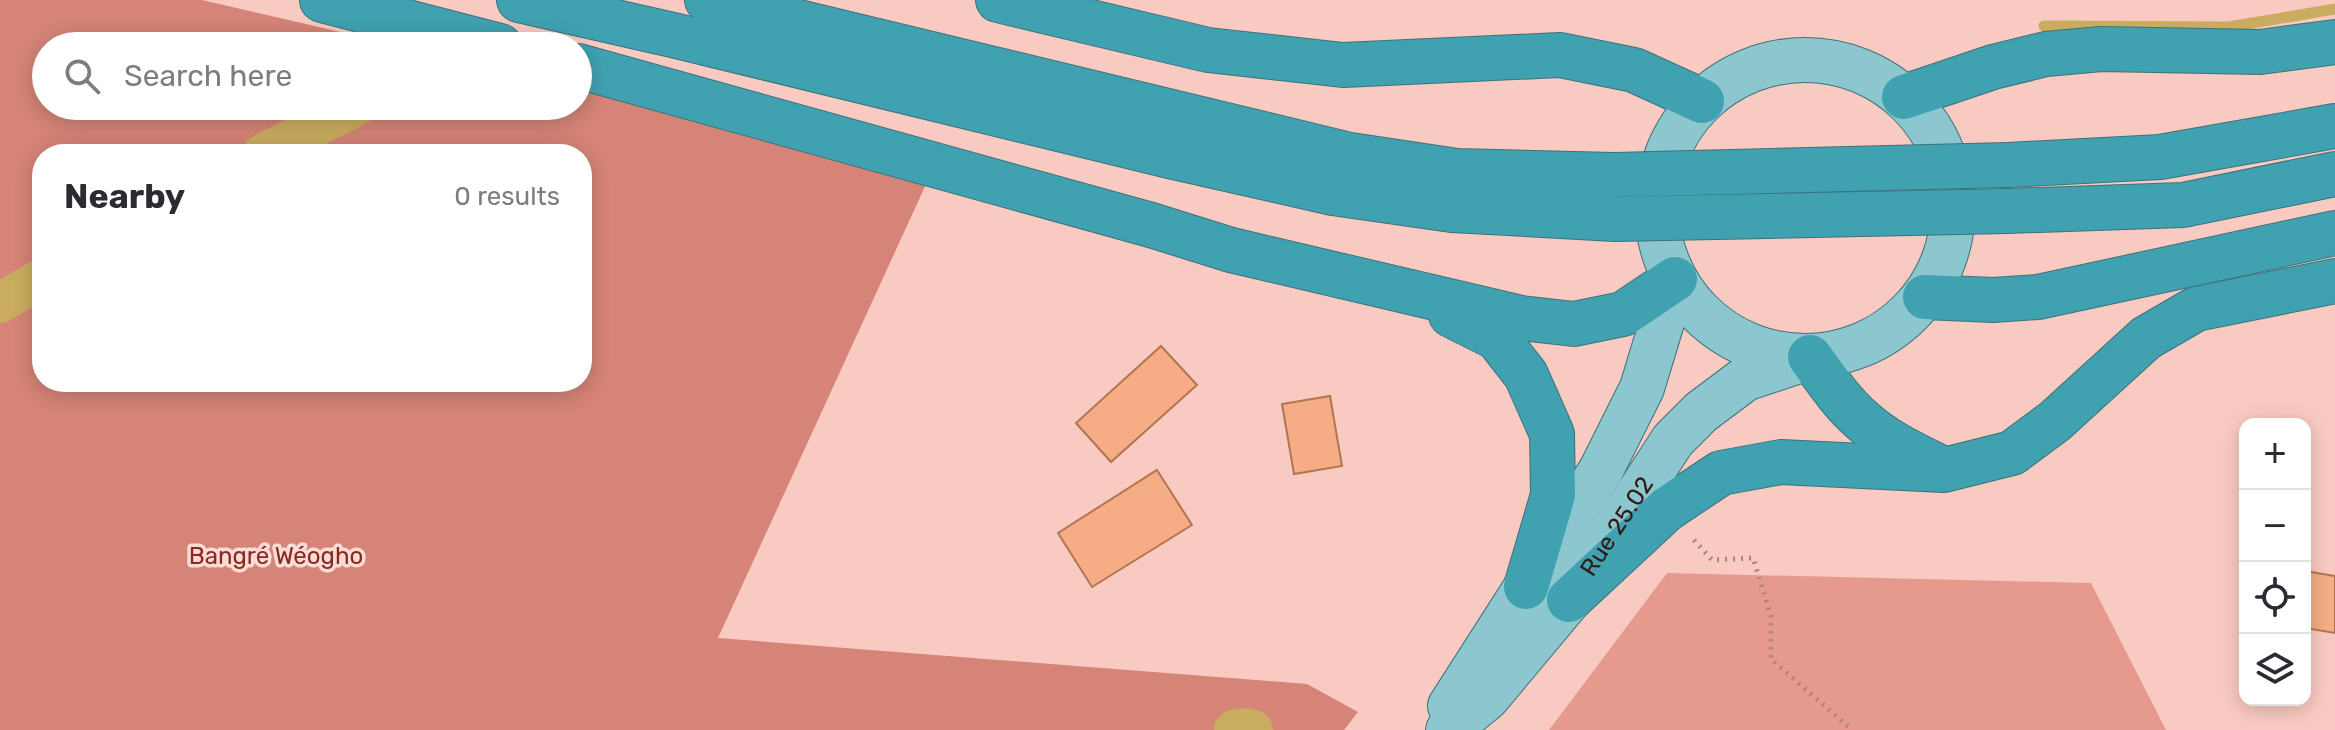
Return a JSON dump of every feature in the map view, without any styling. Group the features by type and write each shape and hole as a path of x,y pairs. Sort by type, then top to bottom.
{"highway":[{"path":"322,0 446,32"},
{"path":"519,0 1333,193 1452,210 1615,219 2183,205 2335,174"},
{"path":"707,0 1350,155 1457,171 1614,175 2008,165 2160,157 2335,126"},
{"path":"998,0 1208,50 1343,65 1560,55 1634,70 1702,101"},
{"path":"1904,97 1993,67 2046,54 2101,49 2260,52 2335,42"},
{"path":"592,70 1231,250 1521,318 1574,324 1623,314 1675,279"},
{"path":"1925,297 1993,300 2038,297 2335,233"},
{"path":"1367,281 1461,319 1497,338 1526,375 1552,434 1553,495 1526,587"},
{"path":"1569,600 1667,509 1721,473 1781,462 1944,470 2012,453 2055,421 2146,338 2196,309 2335,281"},
{"path":"1810,357 1835,391 1863,421 1899,446 1944,470"}],"main road":[{"path":"1794,61 1824,61 1866,73 1904,97 1932,131 1949,171 1954,215 1946,258 1925,297 1891,330 1847,350 1810,357 1750,346 1706,318 1675,279 1661,243 1656,205 1662,166 1677,131 1702,101 1737,76 1779,62 1794,61"},
{"name":"Rue 25.02","path":"1434,730 1601,470 1642,388 1675,279"},
{"name":"Rue 25.02","path":"1448,730 1487,698 1569,600 1673,440 1701,412 1745,379 1810,357"}],"path":[{"path":"1667,509 1712,560 1753,558 1771,616 1771,659 1852,730"}],"shaded area":[{"path":"1667,573 2091,583 2166,730 1549,730"}],"green space":[{"name":"Bangré Wéogho","path":"0,0 202,0 340,32 32,32 32,120 592,120 592,90 933,169 718,638 1307,684 1358,712 1344,730 0,730"}],"building":[{"path":"1161,346 1197,385 1111,462 1076,423"},
{"path":"1330,396 1342,466 1294,474 1282,404"},
{"path":"1157,470 1192,525 1092,587 1058,533"},
{"path":"2311,572 2335,576 2335,633 2311,629"}],"waterway":[{"path":"2044,26 2229,27 2335,9"},
{"path":"282,144 329,120"},
{"path":"0,303 32,284"},
{"path":"1234,730 1253,730"}]}
